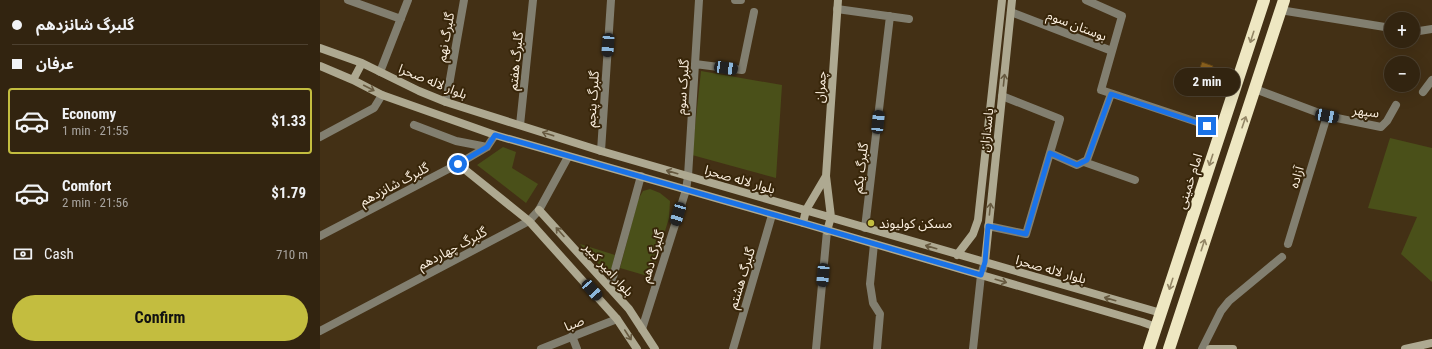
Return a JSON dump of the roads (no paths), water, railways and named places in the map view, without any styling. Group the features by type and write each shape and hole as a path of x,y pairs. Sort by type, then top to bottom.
{"highway":[{"name":"امام خمینی","path":"1149,349 1264,0"},
{"path":"1169,349 1282,5"},
{"path":"1204,181 1222,187"}],"main road":[{"name":"چمران","path":"827,230 831,217 826,176 838,0"},
{"name":"پاسداران","path":"957,255 973,234 978,220 1002,0"},
{"name":"پاسداران","path":"985,262 1012,0"},
{"name":"بلوار لاله صحرا","path":"320,48 362,64 446,102 601,151 1161,313"},
{"path":"353,80 362,64"},
{"name":"بلوار لاله صحرا","path":"320,66 353,80 382,95 495,135 803,223 1156,327"},
{"path":"991,95 1002,96"},
{"path":"458,164 529,221 617,319 637,349"},
{"name":"چمران","path":"803,223 806,210 826,176"},
{"name":"بلوار امیر کبیر","path":"540,210 629,309 655,349"},
{"path":"1132,319 1136,306"},
{"path":"1406,349 1432,343"},
{"path":"1210,349 1233,349"}],"street":[{"path":"348,0 401,18"},
{"path":"380,72 408,0"},
{"name":"گلبرگ نهم","path":"446,102 464,0"},
{"name":"گلبرگ هفتم","path":"520,125 534,0"},
{"name":"گلبرگ پنجم","path":"601,151 611,0"},
{"name":"گلبرک سوم","path":"686,190 699,0"},
{"path":"1086,0 1122,16 1101,90 1221,130"},
{"path":"1282,5 1384,27"},
{"path":"837,9 909,19"},
{"path":"695,64 742,70 754,12"},
{"name":"بوستان سوم","path":"1011,12 1112,51"},
{"name":"گلبرگ یکم","path":"865,228 890,16"},
{"path":"1420,31 1432,29"},
{"path":"1424,92 1432,80"},
{"name":"سپهر","path":"1255,89 1327,116 1381,127 1387,121 1396,105"},
{"path":"1050,153 1077,165 1087,160 1111,94"},
{"path":"320,137 374,108 382,95"},
{"path":"988,226 1026,234 1060,119 1002,96"},
{"name":"آزاده","path":"1288,244 1327,116"},
{"path":"414,125 456,141 487,147"},
{"name":"گلبرگ شانزدهم","path":"320,236 458,164 487,147 495,135"},
{"name":"گلبرگ چهاردهم","path":"320,331 529,221 540,210 568,157"},
{"path":"1084,162 1134,180"},
{"path":"610,288 641,176"},
{"name":"گلبرگ دهم","path":"642,329 686,190"},
{"name":"گلبرگ هشتم","path":"732,349 772,215"},
{"path":"816,349 827,230"},
{"path":"874,244 870,284 873,303 880,314 877,349"},
{"path":"1202,349 1221,311 1229,301 1282,257"},
{"path":"972,349 981,275 985,262"},
{"name":"صبا","path":"541,349 617,319"},
{"path":"572,336 577,349"}],"place":[{"name":"مسکن کولیوند","path":"871,223"}]}
